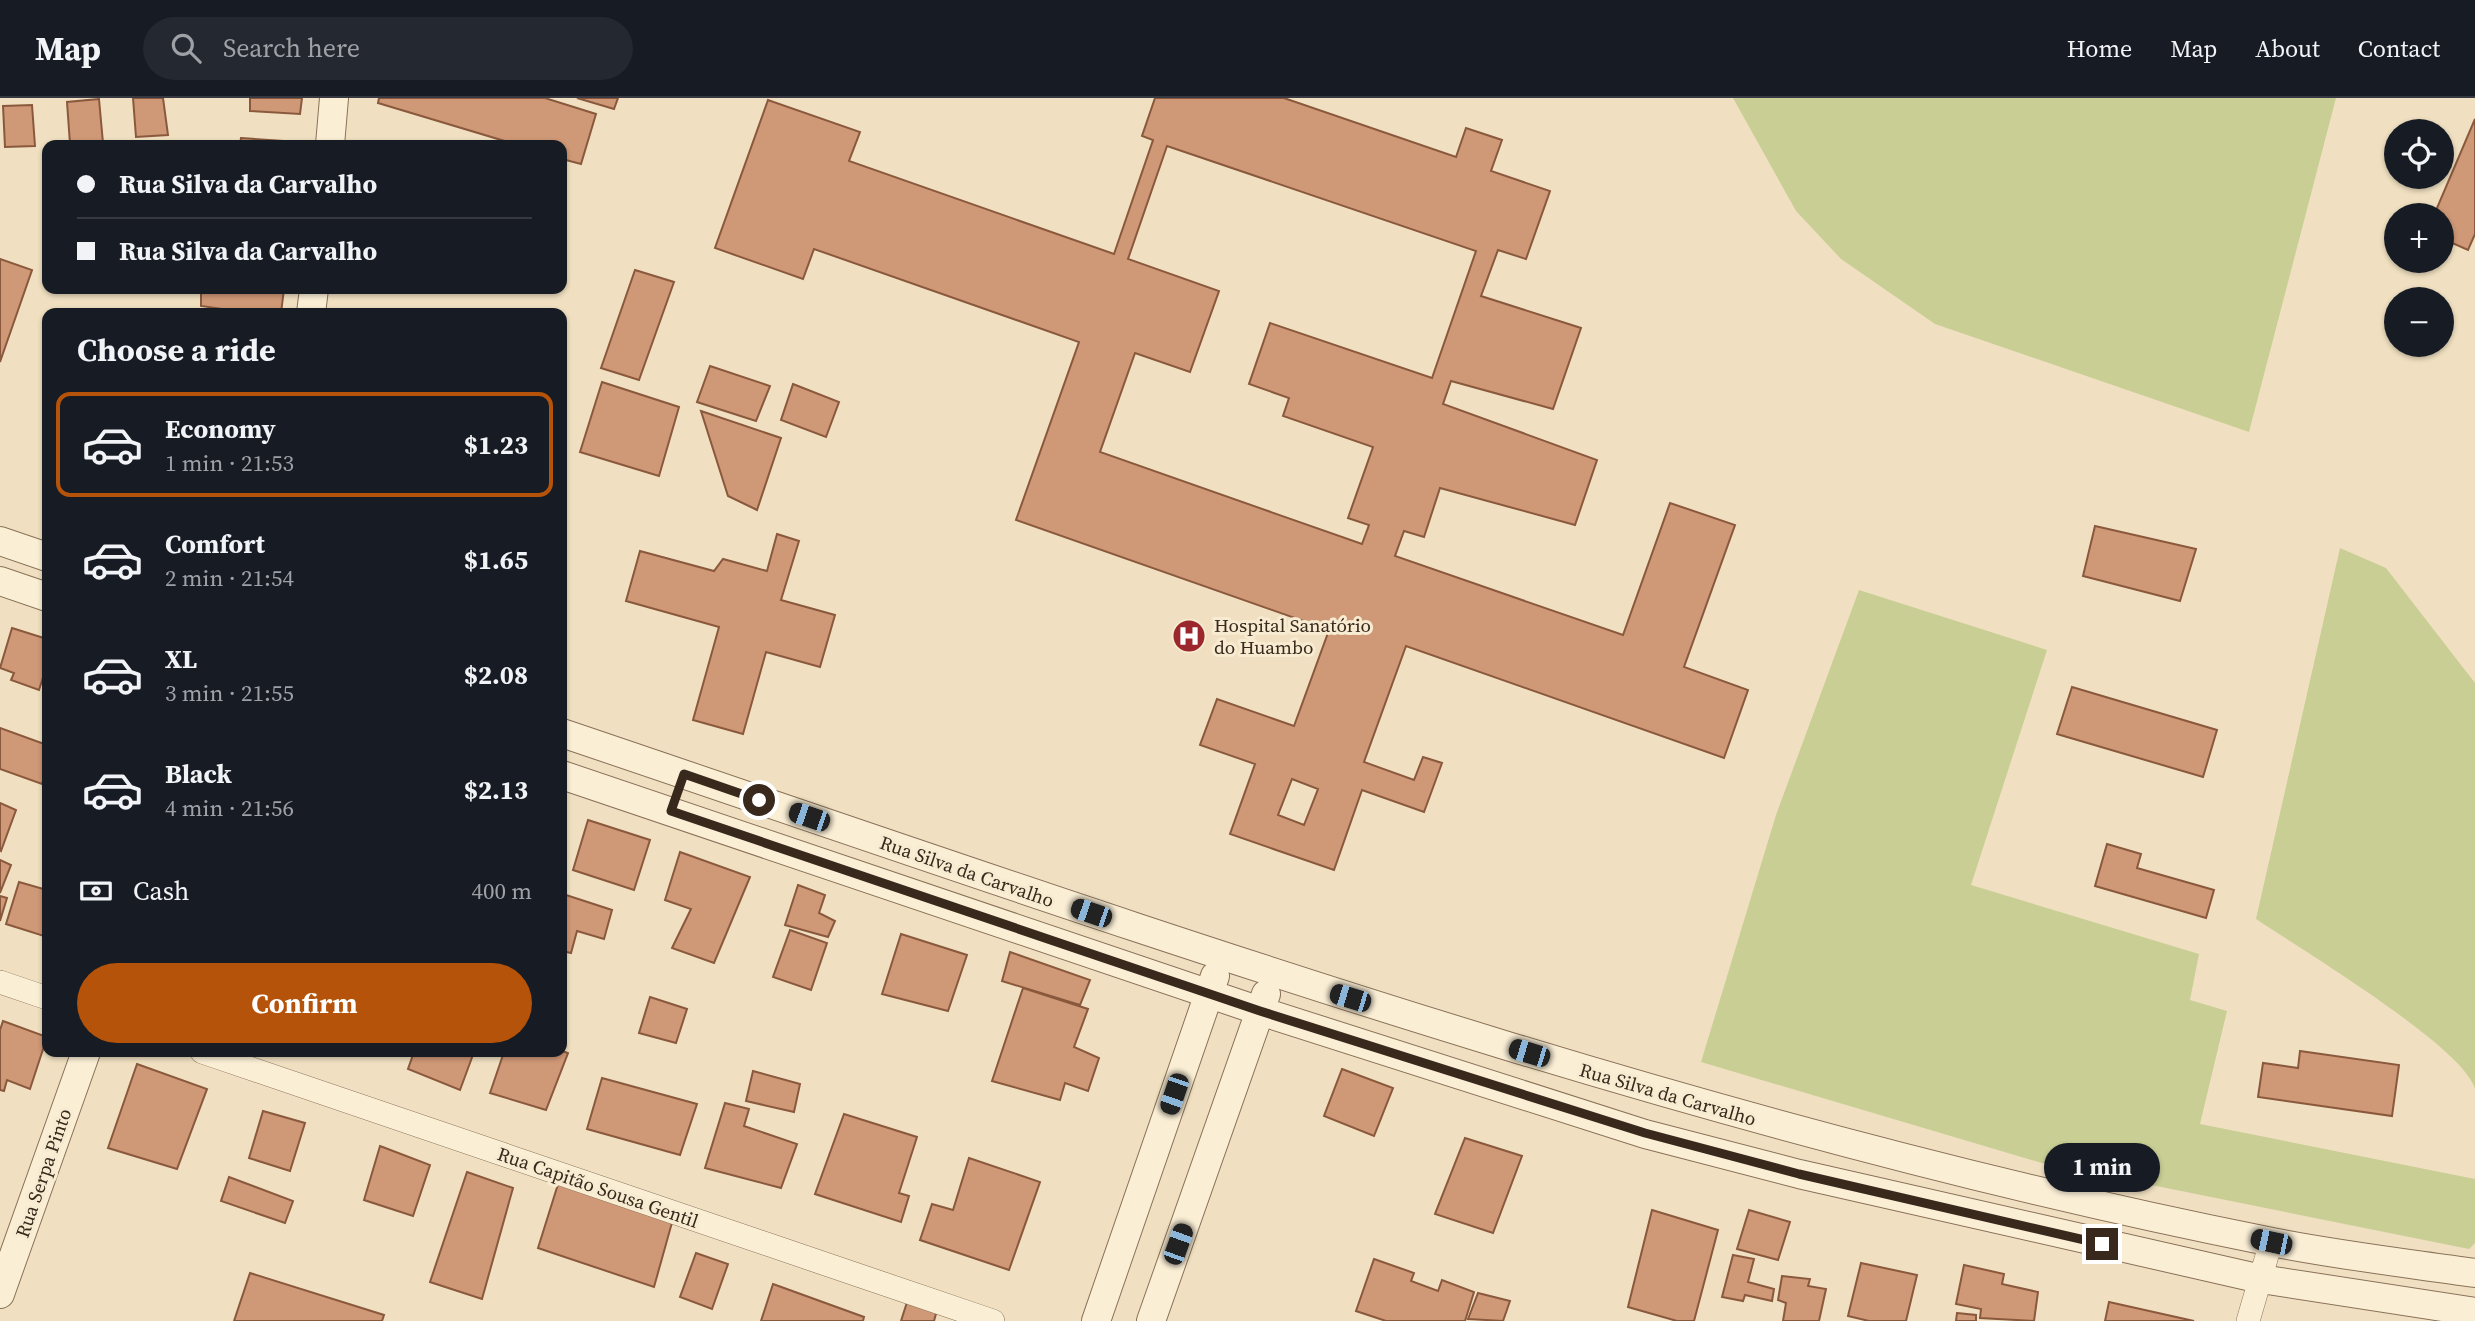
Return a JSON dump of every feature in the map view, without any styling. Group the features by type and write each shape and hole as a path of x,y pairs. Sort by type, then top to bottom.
{"street":[{"path":"330,140 334,98"},
{"path":"0,541 42,555"},
{"path":"0,581 42,595"},
{"name":"Rua Silva da Carvalho","path":"567,735 1221,957 1657,1093 2033,1189 2271,1242 2475,1273"},
{"path":"671,811 684,774"},
{"name":"Rua Silva da Carvalho","path":"567,777 1260,1011 1645,1133 1799,1174 2261,1279 2475,1312"},
{"path":"1096,1321 1221,957"},
{"path":"1151,1321 1273,974"},
{"path":"0,982 42,996"},
{"name":"Rua Serpa Pinto","path":"0,1294 84,1057"},
{"name":"Rua Capitão Sousa Gentil","path":"217,1057 993,1321"},
{"path":"1799,1174 1811,1133"},
{"path":"2022,1226 2033,1189"},
{"path":"2248,1321 2271,1242"}],"green space":[{"path":"1733,98 2336,98 2249,432 1935,324 1841,259 1796,211"},
{"path":"2340,548 2386,568 2475,683 2475,1089 2464,1071 2412,1024 2256,919"},
{"path":"1859,590 2047,650 1971,885 2199,954 2190,1000 2227,1011 2200,1124 2475,1179 2475,1243 2469,1249 2042,1163 1701,1062 1776,815"}],"building":[{"path":"133,98 163,98 168,135 136,137"},
{"path":"250,98 302,98 300,114 250,111"},
{"path":"379,98 545,98 596,114 581,164 567,160 567,140 501,140 378,103"},
{"path":"577,98 618,98 614,109"},
{"path":"1155,98 1284,98 1456,157 1466,128 1502,140 1491,171 1550,191 1526,259 1498,250 1481,296 1581,328 1553,409 1451,381 1443,404 1597,460 1575,525 1440,488 1424,537 1404,531 1395,556 1623,635 1670,503 1735,525 1684,667 1748,690 1724,758 1406,646 1364,762 1414,780 1423,757 1442,763 1424,812 1362,790 1334,870 1230,834 1255,764 1200,745 1217,699 1294,726 1329,630 1016,520 1079,342 814,249 803,279 715,248 768,100 860,132 849,161 1114,254 1153,140 1142,136","holes":["1167,146 1476,251 1432,378 1270,323 1249,384 1289,398 1283,416 1373,447 1348,518 1369,525 1362,544 1100,452 1135,353 1190,372 1219,291 1128,259","1292,779 1318,789 1304,825 1278,815"]},
{"path":"99,99 103,140 70,140 67,102"},
{"path":"32,105 35,146 5,147 3,106"},
{"path":"2475,119 2475,234 2468,250 2454,244 2454,203 2439,203 2445,189 2454,189 2454,168"},
{"path":"0,259 32,270 0,362"},
{"path":"635,270 674,282 639,380 601,368"},
{"path":"201,294 283,294 282,308 201,306"},
{"path":"710,366 770,386 756,421 697,402"},
{"path":"602,382 679,407 659,476 580,452"},
{"path":"793,384 839,402 826,437 781,420"},
{"path":"701,411 781,438 757,510 728,496"},
{"path":"2095,526 2196,549 2180,601 2083,576"},
{"path":"777,534 799,541 781,600 835,615 820,667 766,652 743,734 693,720 719,627 626,601 640,551 714,571 723,559 767,571"},
{"path":"12,628 42,637 42,681 39,690 11,680 14,673 0,668"},
{"path":"2072,687 2217,730 2203,777 2057,734"},
{"path":"0,728 42,743 42,784 0,769"},
{"path":"0,803 16,810 1,851 0,850"},
{"path":"588,820 650,840 634,890 573,870"},
{"path":"2107,844 2141,854 2137,868 2214,890 2206,918 2095,886"},
{"path":"680,852 750,877 714,963 672,948 691,909 665,900"},
{"path":"0,860 11,865 0,893"},
{"path":"19,882 42,889 42,935 6,924"},
{"path":"798,885 825,895 819,913 835,921 828,937 785,925"},
{"path":"567,895 612,910 604,939 577,931 571,953 567,952"},
{"path":"0,896 7,898 0,921"},
{"path":"790,930 827,943 811,990 773,977"},
{"path":"901,934 967,955 948,1011 882,994"},
{"path":"1010,952 1090,980 1080,1005 1002,981"},
{"path":"1023,988 1088,1009 1074,1047 1099,1058 1088,1091 1065,1083 1060,1100 992,1081"},
{"path":"650,997 687,1009 676,1043 639,1033"},
{"path":"3,1021 42,1035 42,1052 30,1089 7,1080 4,1091 0,1090 0,1030"},
{"path":"2300,1051 2399,1065 2392,1116 2258,1097 2263,1063 2298,1068"},
{"path":"412,1057 472,1057 460,1090 408,1069"},
{"path":"502,1057 566,1057 546,1110 490,1093"},
{"path":"137,1064 207,1089 177,1169 108,1148"},
{"path":"1342,1069 1393,1088 1374,1136 1324,1116"},
{"path":"753,1071 800,1084 794,1112 746,1101"},
{"path":"602,1078 697,1104 680,1155 587,1129"},
{"path":"725,1103 749,1109 744,1126 797,1144 781,1188 705,1168"},
{"path":"263,1111 305,1123 290,1171 249,1158"},
{"path":"844,1114 917,1137 899,1193 909,1196 901,1222 815,1194"},
{"path":"1465,1138 1522,1156 1493,1233 1435,1214"},
{"path":"380,1146 430,1165 413,1216 364,1200"},
{"path":"969,1158 1040,1182 1009,1270 920,1240 932,1204 953,1210"},
{"path":"467,1172 513,1188 482,1299 430,1282"},
{"path":"229,1177 293,1201 285,1223 221,1201"},
{"path":"559,1181 673,1219 654,1287 538,1248"},
{"path":"1652,1210 1718,1230 1694,1321 1677,1321 1628,1307"},
{"path":"1749,1210 1790,1222 1778,1260 1737,1249"},
{"path":"696,1253 728,1264 712,1309 680,1297"},
{"path":"1733,1255 1754,1259 1748,1282 1774,1289 1772,1301 1745,1295 1743,1301 1722,1297"},
{"path":"1374,1259 1414,1273 1411,1281 1438,1291 1442,1280 1474,1292 1465,1321 1386,1321 1356,1311"},
{"path":"1861,1263 1917,1275 1906,1321 1869,1321 1848,1316"},
{"path":"1964,1265 2004,1274 2002,1284 2038,1292 2034,1321 1980,1318 1981,1309 1956,1304"},
{"path":"250,1273 384,1315 382,1321 234,1321"},
{"path":"1782,1276 1810,1279 1808,1286 1826,1289 1819,1321 1783,1321 1786,1303 1778,1300"},
{"path":"773,1284 864,1317 863,1321 761,1321"},
{"path":"1478,1293 1510,1301 1503,1321 1468,1319"},
{"path":"908,1299 937,1310 934,1321 901,1321"},
{"path":"2109,1302 2194,1321 2105,1321"},
{"path":"1957,1313 1976,1315 1976,1321 1956,1321"}],"place":[{"name":"Hospital Sanatório do Huambo","path":"1189,636"}],"route":[{"path":"759,800 684,774 671,811 1260,1011 1645,1133 1799,1174 2102,1244"}]}
